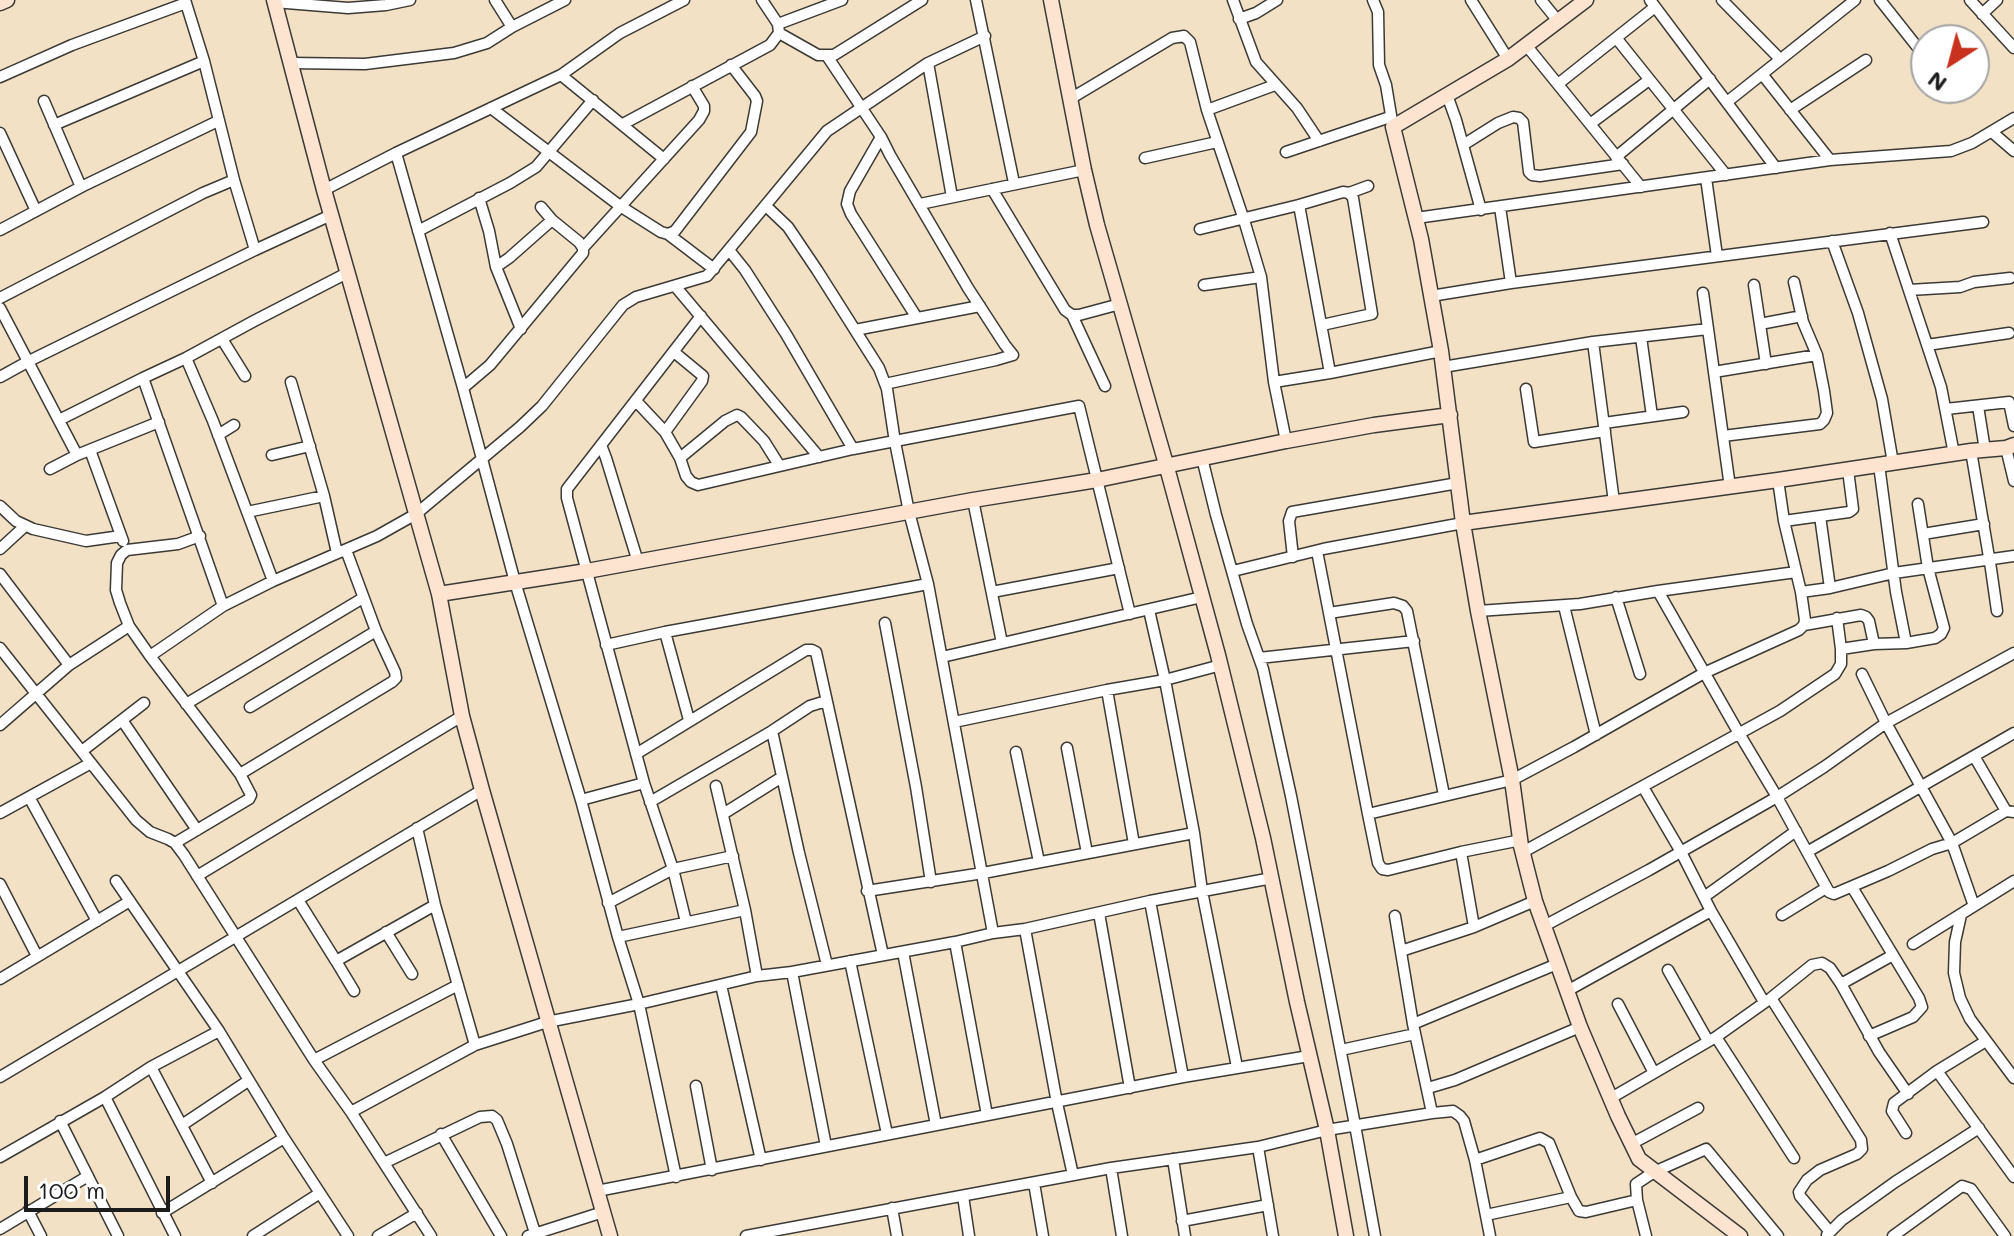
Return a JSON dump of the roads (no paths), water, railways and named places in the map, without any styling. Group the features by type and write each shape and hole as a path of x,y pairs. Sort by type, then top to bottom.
{"street":[{"path":"0,3 7,0"},
{"path":"410,0 348,8 274,1 347,273 439,594 462,716 482,790 610,1236"},
{"path":"495,0 512,27"},
{"path":"290,63 365,64 454,53 487,43 565,0"},
{"path":"324,190 561,75 620,33 684,0"},
{"path":"762,0 778,29 818,55 827,56 834,55 922,0"},
{"path":"623,124 770,45 778,29 842,0"},
{"path":"976,0 1014,183"},
{"path":"1051,0 1084,170 1221,665 1272,878 1327,1130 1346,1236"},
{"path":"1233,0 1256,62 1297,108 1319,141"},
{"path":"1239,19 1277,0"},
{"path":"1471,0 1508,59"},
{"path":"1541,0 1558,21"},
{"path":"1286,152 1392,122 1447,95 1508,59 1586,0"},
{"path":"1722,0 1780,59"},
{"path":"1727,102 1855,0"},
{"path":"1880,0 1910,38"},
{"path":"1970,0 2014,48"},
{"path":"1982,14 1997,0"},
{"path":"0,77 186,1 255,250"},
{"path":"1376,2 1380,29 1379,65 1416,218 1431,296 1478,611 1535,901 1580,1027 1639,1159 1740,1236"},
{"path":"1558,84 1617,39 1653,4 1776,168"},
{"path":"150,656 223,606 387,532 416,514 542,406 623,305 636,297 707,276 827,131 928,63 985,36"},
{"path":"1070,99 1172,38 1184,36 1190,42 1207,110 1261,277 1274,382 1286,441"},
{"path":"1617,39 1726,175"},
{"path":"1526,45 1641,187"},
{"path":"827,56 881,137 980,306 1013,355 885,384"},
{"path":"1790,110 1866,60"},
{"path":"54,125 204,61"},
{"path":"928,63 952,197"},
{"path":"668,234 675,231 751,132 757,101 731,65"},
{"path":"1762,74 1830,160"},
{"path":"561,75 664,159"},
{"path":"1463,145 1513,117 1523,122 1529,172 1532,175 1619,160 1710,79"},
{"path":"1590,124 1649,80"},
{"path":"1207,110 1275,85"},
{"path":"463,388 490,365 579,259 583,248 699,120 704,106 692,86"},
{"path":"1447,95 1481,210"},
{"path":"418,231 536,167 593,100"},
{"path":"44,101 81,187"},
{"path":"491,108 620,206 668,234 714,269"},
{"path":"1416,218 1830,160 1951,151 1972,143 2014,118"},
{"path":"0,230 218,121"},
{"path":"1992,132 2014,151"},
{"path":"881,137 850,191 847,204 917,318"},
{"path":"2,141 36,211"},
{"path":"1145,158 1217,142"},
{"path":"396,153 515,582 639,1004 676,1177"},
{"path":"920,204 1084,170"},
{"path":"1706,178 1717,256"},
{"path":"0,298 234,180"},
{"path":"1200,229 1368,186"},
{"path":"992,189 1065,310 1072,315 1105,386"},
{"path":"1322,325 1372,314 1353,198 1349,193"},
{"path":"479,198 496,267 521,329"},
{"path":"1299,205 1330,373"},
{"path":"766,206 788,227 879,368 885,384 909,512 928,584 993,933"},
{"path":"541,207 583,248"},
{"path":"1500,207 1511,283"},
{"path":"0,377 331,215"},
{"path":"496,267 552,220"},
{"path":"1431,296 1983,222"},
{"path":"1890,233 1941,387 1954,454"},
{"path":"1832,241 1858,313 1882,399 1894,573 1906,643"},
{"path":"729,250 786,334 853,449"},
{"path":"59,420 186,358 347,273"},
{"path":"1204,285 1261,277"},
{"path":"1909,290 1960,287 1974,282 2010,278"},
{"path":"1723,436 1820,424 1827,413 1817,355 1802,316 1794,282"},
{"path":"1754,285 1766,364"},
{"path":"675,286 819,457"},
{"path":"1703,293 1730,487"},
{"path":"1072,315 1120,304"},
{"path":"855,330 980,306"},
{"path":"0,308 77,455"},
{"path":"686,922 606,645 567,489 701,316"},
{"path":"1760,324 1802,316"},
{"path":"1274,382 1442,359 1708,329"},
{"path":"1927,345 2009,333"},
{"path":"1641,337 1652,416"},
{"path":"222,339 245,376"},
{"path":"1593,342 1614,502"},
{"path":"665,432 703,376 674,352"},
{"path":"1714,372 1817,355"},
{"path":"186,358 273,581"},
{"path":"143,378 223,606"},
{"path":"240,774 396,678 342,551 291,382"},
{"path":"1526,389 1534,442 1683,412"},
{"path":"636,401 665,432 686,476 698,485 853,449 1079,406 1130,614"},
{"path":"1946,409 2009,402 2014,426"},
{"path":"1978,406 1984,524 1997,611"},
{"path":"680,458 725,421 737,415 764,441 779,465"},
{"path":"439,594 587,571 1097,480 1374,425 1450,415"},
{"path":"50,469 159,422"},
{"path":"218,435 234,425"},
{"path":"601,445 638,562"},
{"path":"272,455 310,446"},
{"path":"1233,571 1317,551 1463,523 2010,446 2014,481"},
{"path":"90,450 127,550"},
{"path":"1202,458 1259,658 1291,796 1375,1236"},
{"path":"1784,521 1853,509 1848,470"},
{"path":"1778,480 1801,592 1804,625"},
{"path":"1293,557 1289,521 1292,512 1458,483"},
{"path":"247,512 324,496"},
{"path":"973,500 1002,643"},
{"path":"1841,649 1906,643 1941,634 1944,628 1928,568 1918,504"},
{"path":"0,506 25,526 86,541 121,536"},
{"path":"1820,516 1830,588"},
{"path":"1923,534 1984,524"},
{"path":"0,549 25,526"},
{"path":"175,843 249,799 250,790 129,626 120,603 117,563 127,550 178,544 200,536"},
{"path":"1317,551 1378,863 1382,869 1388,870 1461,852 1522,846 1643,787 1780,711 1835,674 1841,664 1837,618"},
{"path":"1801,592 1894,573 2014,556"},
{"path":"992,592 1119,568"},
{"path":"1478,611 1564,606 1796,572"},
{"path":"0,574 69,665"},
{"path":"606,645 928,584"},
{"path":"1658,591 1829,892 1834,894 1852,887 1932,849 1952,843 2010,812 1974,756"},
{"path":"942,657 1202,597"},
{"path":"1616,597 1640,674"},
{"path":"186,704 363,598"},
{"path":"1329,613 1394,603 1407,611 1444,795"},
{"path":"1564,606 1596,735"},
{"path":"1149,610 1165,680 1237,1067"},
{"path":"1368,814 1512,780 1704,673 1804,625 1861,615 1869,621 1874,644"},
{"path":"885,623 931,882"},
{"path":"0,725 69,665 129,626"},
{"path":"250,707 376,631"},
{"path":"665,632 689,720"},
{"path":"1259,658 1414,641"},
{"path":"0,648 143,827 175,843 431,1236"},
{"path":"636,754 806,650 816,652 883,955"},
{"path":"1544,926 1777,797 1886,723 2014,653"},
{"path":"954,722 1165,680 1221,665"},
{"path":"1862,674 1952,843 1974,906"},
{"path":"1107,690 1134,844"},
{"path":"650,802 810,706 826,701"},
{"path":"82,751 144,703"},
{"path":"197,876 462,716"},
{"path":"122,720 197,830"},
{"path":"772,731 827,965"},
{"path":"1807,852 2014,733"},
{"path":"1067,748 1087,853"},
{"path":"1016,752 1039,862"},
{"path":"0,813 91,763"},
{"path":"723,814 782,777"},
{"path":"581,800 644,783"},
{"path":"716,786 757,976"},
{"path":"1643,787 1711,911 1861,1140 1862,1149 1857,1154 1820,1170 1807,1180 1799,1192 1828,1234 1842,1220 1895,1182 1979,1128"},
{"path":"0,1077 482,790"},
{"path":"29,797 97,921"},
{"path":"417,828 435,905 475,1045"},
{"path":"1704,897 1796,831"},
{"path":"867,891 983,873 1194,833"},
{"path":"1461,852 1474,927"},
{"path":"608,903 673,869 733,856"},
{"path":"351,1112 475,1045 547,1022 757,976 1025,929 1272,878"},
{"path":"116,881 219,1031 348,1236"},
{"path":"1913,944 2014,881"},
{"path":"0,884 37,956"},
{"path":"1852,887 1922,1007 1913,1017 1869,1036"},
{"path":"1782,915 1826,888"},
{"path":"298,900 354,991"},
{"path":"0,979 130,901"},
{"path":"1150,901 1183,1077"},
{"path":"1401,951 1474,927 1535,901"},
{"path":"336,961 435,905"},
{"path":"618,937 745,910"},
{"path":"1567,991 1711,911"},
{"path":"1099,913 1130,1088"},
{"path":"1961,915 1955,942 1954,973 1960,998 1970,1019 2014,1078"},
{"path":"1395,916 1432,1113"},
{"path":"1025,929 1073,1175"},
{"path":"386,932 412,974"},
{"path":"955,942 987,1115"},
{"path":"903,952 936,1125"},
{"path":"1841,984 1893,955"},
{"path":"850,961 887,1134"},
{"path":"1611,1098 1712,1039 1812,965 1822,963 1830,968 1841,984 1869,1036 1908,1094"},
{"path":"1341,1050 1414,1029 1557,964"},
{"path":"1668,970 1794,1158"},
{"path":"792,972 826,1146"},
{"path":"314,1060 458,985"},
{"path":"721,985 761,1160"},
{"path":"1618,1004 1654,1073"},
{"path":"1428,1088 1455,1080 1580,1027"},
{"path":"0,1157 151,1067 219,1031"},
{"path":"1906,1133 1892,1111 1894,1103 1937,1071 1986,1041"},
{"path":"597,1191 1183,1077 1309,1056"},
{"path":"151,1067 212,1183"},
{"path":"1937,1071 2014,1177"},
{"path":"182,1125 248,1081"},
{"path":"696,1086 712,1170"},
{"path":"105,1097 175,1236"},
{"path":"1631,1144 1698,1108"},
{"path":"746,1236 1111,1168 1258,1147 1327,1130 1453,1111 1464,1121 1490,1236"},
{"path":"384,1163 441,1134 486,1115 492,1116 497,1120 507,1144 533,1235 603,1212"},
{"path":"60,1121 118,1236"},
{"path":"441,1134 501,1236"},
{"path":"162,1213 284,1138"},
{"path":"1475,1160 1535,1139 1545,1140 1579,1211 1637,1200"},
{"path":"1258,1147 1273,1236"},
{"path":"1646,1236 1636,1184 1654,1172 1706,1149 1778,1236"},
{"path":"1173,1159 1185,1236"},
{"path":"1111,1168 1122,1236"},
{"path":"0,1229 88,1176"},
{"path":"1034,1183 1043,1236"},
{"path":"1893,1236 1962,1186 1971,1189 2005,1236"},
{"path":"253,1236 320,1193"},
{"path":"963,1196 969,1236"},
{"path":"1486,1215 1571,1197"},
{"path":"1182,1221 1268,1205"},
{"path":"892,1208 897,1236"},
{"path":"28,1211 41,1236"},
{"path":"378,1236 417,1213"}]}
